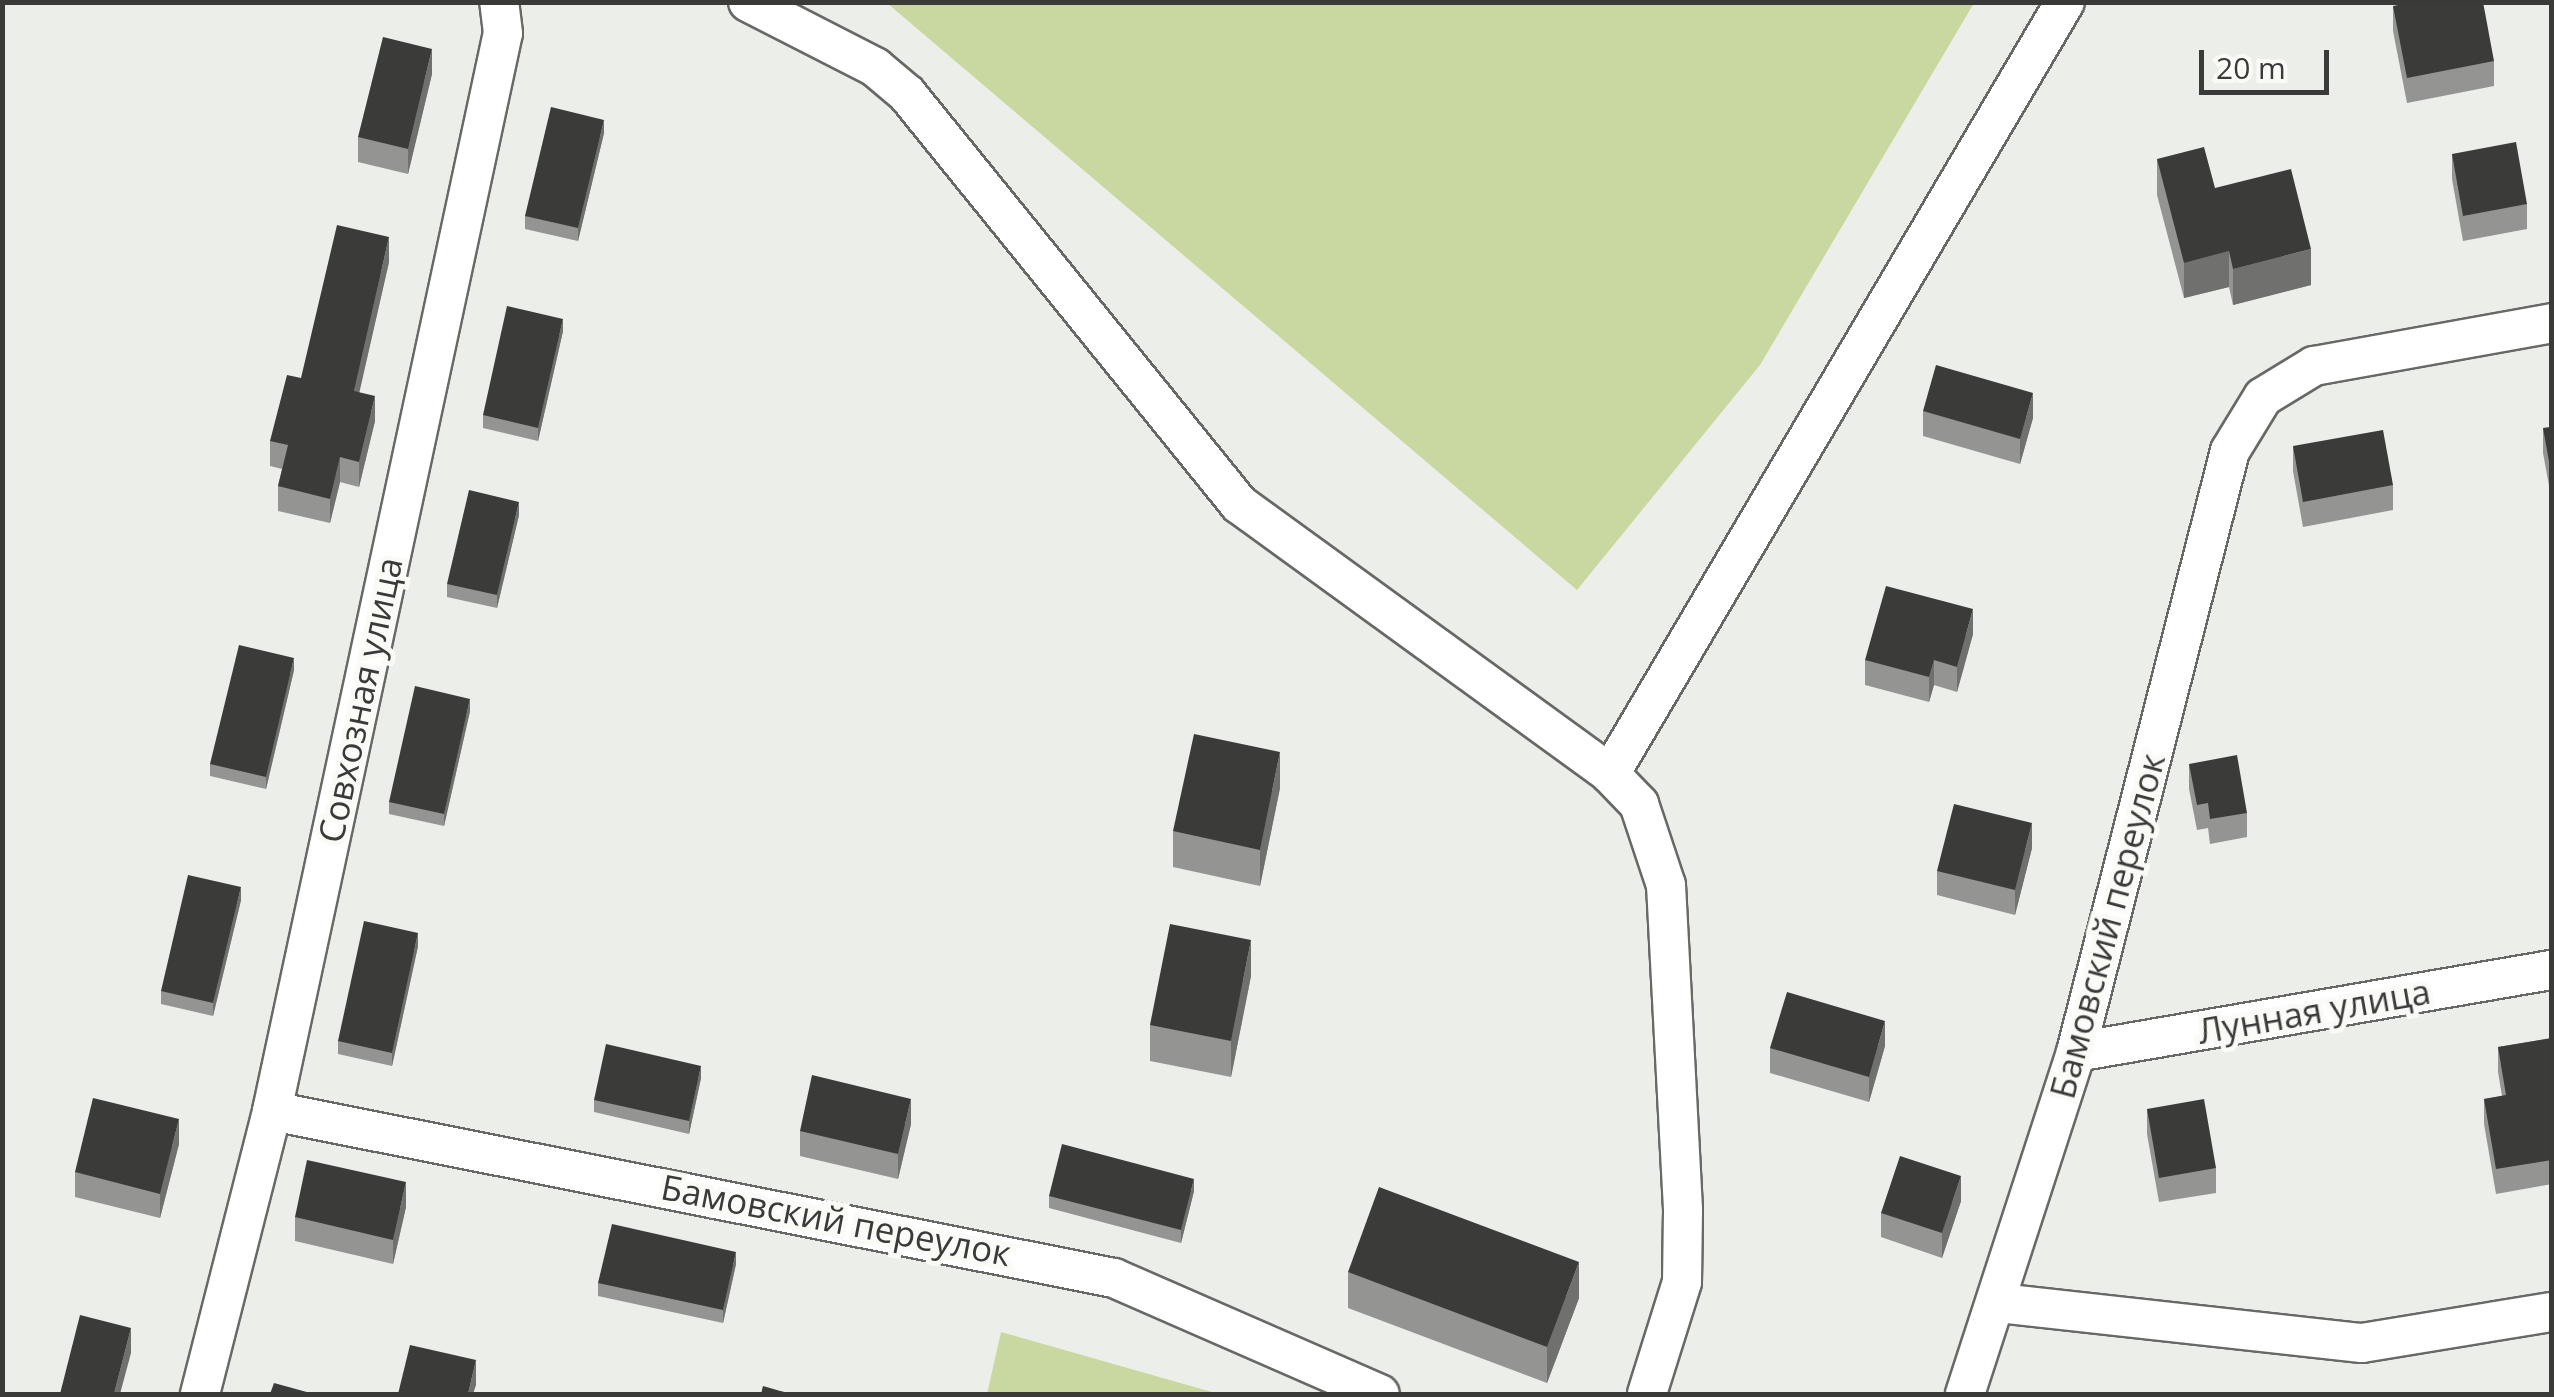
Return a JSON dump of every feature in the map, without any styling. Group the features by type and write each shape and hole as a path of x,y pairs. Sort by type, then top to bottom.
{"street":[{"name":"Совхозная улица","path":"200,1394 272,1111 503,33 499,2"},
{"path":"748,2 875,67 908,94 1239,504 1610,774 1639,804 1666,885 1682,1282 1648,1394"},
{"path":"1610,774 2065,2"},
{"name":"Бамовский переулок","path":"1965,1394 1998,1303 2076,1052 2230,451 2263,397 2314,366 2552,324"},
{"name":"Лунная улица","path":"2076,1052 2552,970"},
{"name":"Бамовский переулок","path":"272,1111 1114,1278 1380,1394"},
{"path":"1998,1303 2362,1343 2552,1312"}],"green space":[{"path":"887,3 1974,3 1760,365 1577,590"},
{"path":"1001,1332 1219,1394 987,1394"}],"building":[{"path":"2413,2 2483,2 2494,61 2407,78 2393,6"},
{"path":"383,37 432,49 408,149 358,137"},
{"path":"551,107 604,120 578,228 525,216"},
{"path":"2516,142 2527,204 2463,216 2452,154"},
{"path":"2204,147 2215,188 2291,169 2311,249 2233,269 2229,251 2184,263 2157,159"},
{"path":"337,225 389,237 354,391 375,396 359,462 340,457 330,499 278,486 288,445 270,441 287,375 301,378"},
{"path":"507,306 563,319 538,428 483,415"},
{"path":"1936,365 2033,393 2020,439 1923,411"},
{"path":"2552,427 2552,466 2550,467 2543,428"},
{"path":"2383,430 2393,485 2303,502 2293,446"},
{"path":"469,490 519,502 497,595 447,584"},
{"path":"1886,586 1973,609 1957,667 1934,660 1929,677 1865,660"},
{"path":"239,645 294,658 266,777 210,764"},
{"path":"415,686 470,699 444,814 389,802"},
{"path":"1194,734 1280,752 1260,850 1173,831"},
{"path":"2237,755 2247,813 2210,819 2208,803 2197,805 2189,764"},
{"path":"1954,804 2032,823 2015,890 1937,871"},
{"path":"188,875 241,887 213,1003 161,991"},
{"path":"364,921 418,933 392,1053 338,1041"},
{"path":"1170,924 1251,940 1231,1041 1150,1025"},
{"path":"1787,992 1885,1021 1869,1077 1770,1048"},
{"path":"2552,1038 2552,1160 2496,1169 2484,1099 2506,1095 2498,1047"},
{"path":"606,1044 701,1066 689,1121 594,1100"},
{"path":"812,1075 911,1099 898,1154 800,1131"},
{"path":"93,1098 179,1119 160,1194 75,1172"},
{"path":"2204,1099 2216,1168 2159,1178 2147,1109"},
{"path":"1062,1144 1194,1179 1181,1230 1049,1196"},
{"path":"1900,1156 1961,1176 1942,1233 1881,1213"},
{"path":"307,1160 406,1182 393,1240 295,1217"},
{"path":"1379,1187 1579,1262 1547,1347 1348,1272"},
{"path":"612,1224 736,1252 723,1310 598,1283"},
{"path":"80,1315 131,1328 114,1394 60,1394"},
{"path":"410,1345 476,1360 468,1394 398,1394"},
{"path":"274,1383 314,1394 270,1394"},
{"path":"763,1386 791,1394 761,1394"}]}
